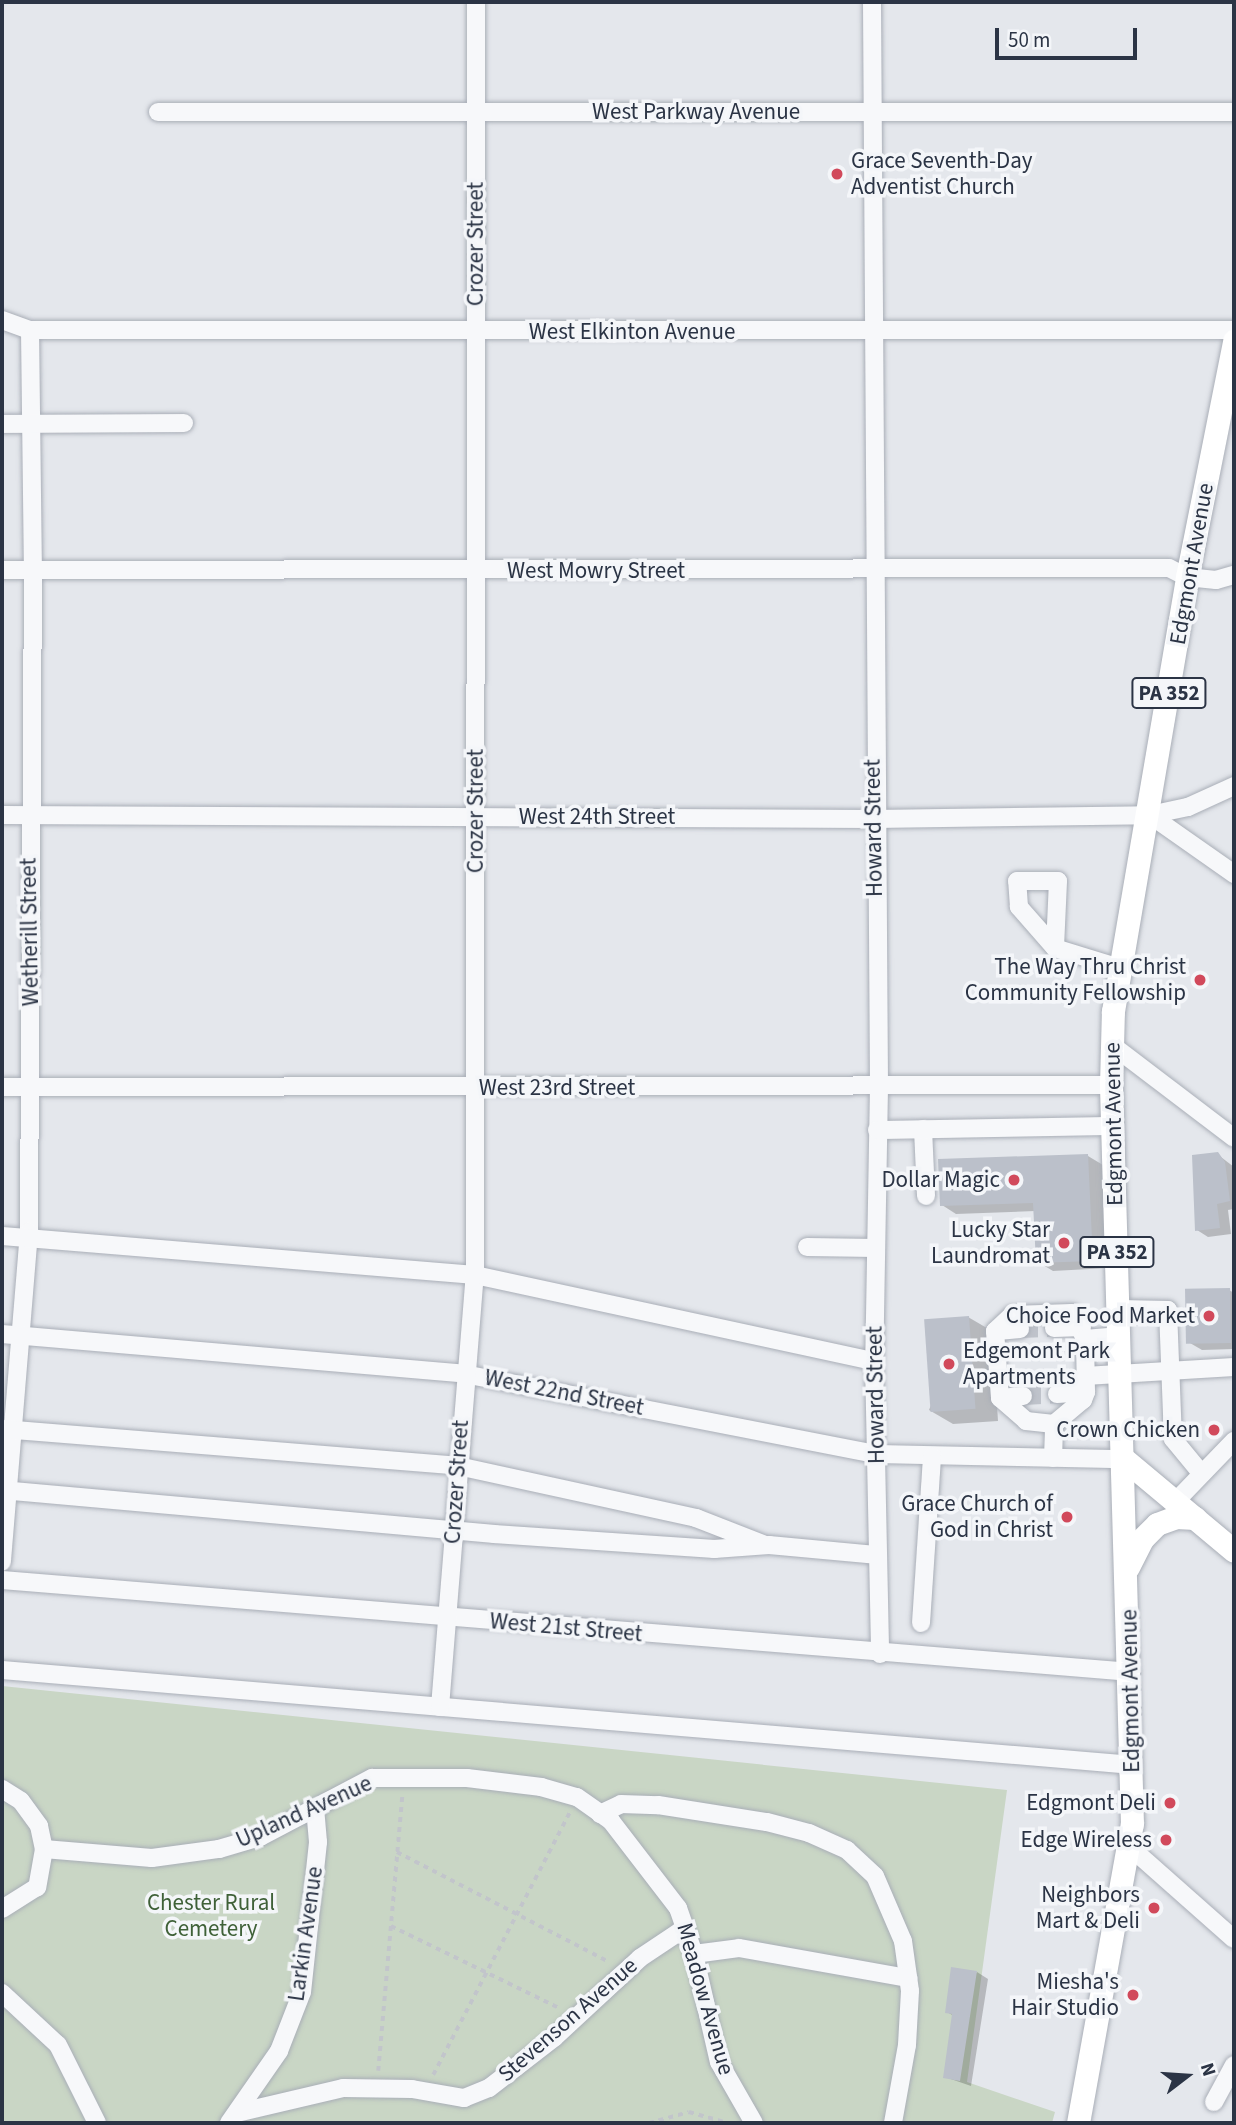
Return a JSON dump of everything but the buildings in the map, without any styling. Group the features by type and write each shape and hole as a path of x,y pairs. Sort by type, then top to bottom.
{"main road":[{"name":"Edgmont Avenue","path":"1078,2123 1131,1848 1131,1672 1111,1086 1112,1045 1120,968 1150,815 1187,577 1234,341"},
{"path":"1124,1459 1234,1551"},
{"path":"1127,1569 1142,1539 1157,1524 1176,1517 1195,1518"}],"street":[{"name":"Crozer Street","path":"440,1707 464,1374 475,1275 476,2"},
{"name":"Howard Street","path":"872,2 872,569 879,1087 874,1361 880,1654"},
{"name":"West Parkway Avenue","path":"158,112 1234,113"},
{"path":"2,320 30,330"},
{"name":"West Elkinton Avenue","path":"30,330 1234,330"},
{"name":"Wetherill Street","path":"2,1562 11,1334 28,1238 32,1087 29,815 33,570 30,330"},
{"path":"2,424 184,422"},
{"name":"West Mowry Street","path":"2,570 474,572 1169,568 1187,577 1216,580 1234,575"},
{"name":"West 24th Street","path":"2,815 874,819 1150,815 1188,807 1234,786"},
{"path":"1150,815 1234,874"},
{"path":"1055,948 1120,968"},
{"path":"1112,1045 1234,1138"},
{"name":"West 23rd Street","path":"2,1087 1111,1086"},
{"path":"877,1130 1113,1126"},
{"path":"923,1129 926,1196"},
{"path":"2,1236 475,1275 874,1361"},
{"path":"807,1247 876,1248"},
{"path":"1119,1309 1168,1310 1167,1369 1172,1438 1202,1474"},
{"path":"1072,1313 1083,1333 1083,1400 1054,1424 1026,1421 1000,1398 995,1331 1012,1315 1072,1313"},
{"path":"1054,1328 1120,1336"},
{"path":"995,1331 1020,1329"},
{"name":"West 22nd Street","path":"11,1334 464,1374 877,1454 1124,1459"},
{"path":"1057,1394 1121,1372 1234,1367"},
{"path":"1000,1398 1023,1396"},
{"path":"1053,1458 1054,1424"},
{"path":"6,1429 458,1466 696,1517 769,1545"},
{"path":"1175,1502 1234,1441"},
{"path":"921,1623 932,1456"},
{"path":"4,1491 454,1531 713,1549 769,1545 876,1555"},
{"name":"West 21st Street","path":"2,1580 880,1654 1131,1672"},
{"path":"2,1670 1133,1765"},
{"name":"Upland Avenue","path":"44,1849 152,1858 186,1855 260,1837 372,1778 404,1776 541,1787 577,1797 600,1814"},
{"path":"2,1789 22,1801 33,1818 44,1849 37,1887 2,1909"},
{"path":"600,1814 621,1804 704,1809 809,1833 847,1850 875,1876 903,1941 908,1978 907,2045 893,2123"},
{"name":"Larkin Avenue","path":"235,2118 279,2051 302,1992 318,1842 315,1809"},
{"name":"Meadow Avenue","path":"600,1814 649,1866 678,1908 694,1954 719,2062 754,2123"},
{"path":"1131,1848 1234,1939"},
{"name":"Stevenson Avenue","path":"235,2118 343,2088 376,2086 464,2098 489,2088 577,2017 626,1971 685,1928"},
{"path":"694,1954 740,1948 908,1978"},
{"path":"2,1993 58,2045 97,2123"},
{"path":"1214,2102 1234,2065"}],"path":[{"path":"376,2086 404,1776"},
{"path":"424,2093 577,1797"},
{"path":"397,1852 626,1971"},
{"path":"391,1926 577,2017"},
{"path":"649,2123 689,2112 728,2123"}],"green space":[{"name":"Chester Rural Cemetery","path":"2,1686 1007,1790 967,2082 1055,2112 1052,2123 2,2123"}],"tunnel":[{"path":"1020,1329 1054,1328"},
{"path":"1023,1396 1057,1394"}],"place":[{"name":"Grace Seventh-Day Adventist Church","path":"837,174"},
{"name":"The Way Thru Christ Community Fellowship","path":"1200,980"},
{"name":"Dollar Magic","path":"1014,1180"},
{"name":"Lucky Star Laundromat","path":"1064,1243"},
{"name":"Choice Food Market","path":"1209,1316"},
{"name":"Edgemont Park Apartments","path":"949,1364"},
{"name":"Crown Chicken","path":"1214,1430"},
{"name":"Grace Church of God in Christ","path":"1067,1517"},
{"name":"Edgmont Deli","path":"1170,1803"},
{"name":"Edge Wireless","path":"1166,1840"},
{"name":"Neighbors Mart & Deli","path":"1154,1908"},
{"name":"Miesha's Hair Studio","path":"1133,1995"}]}
